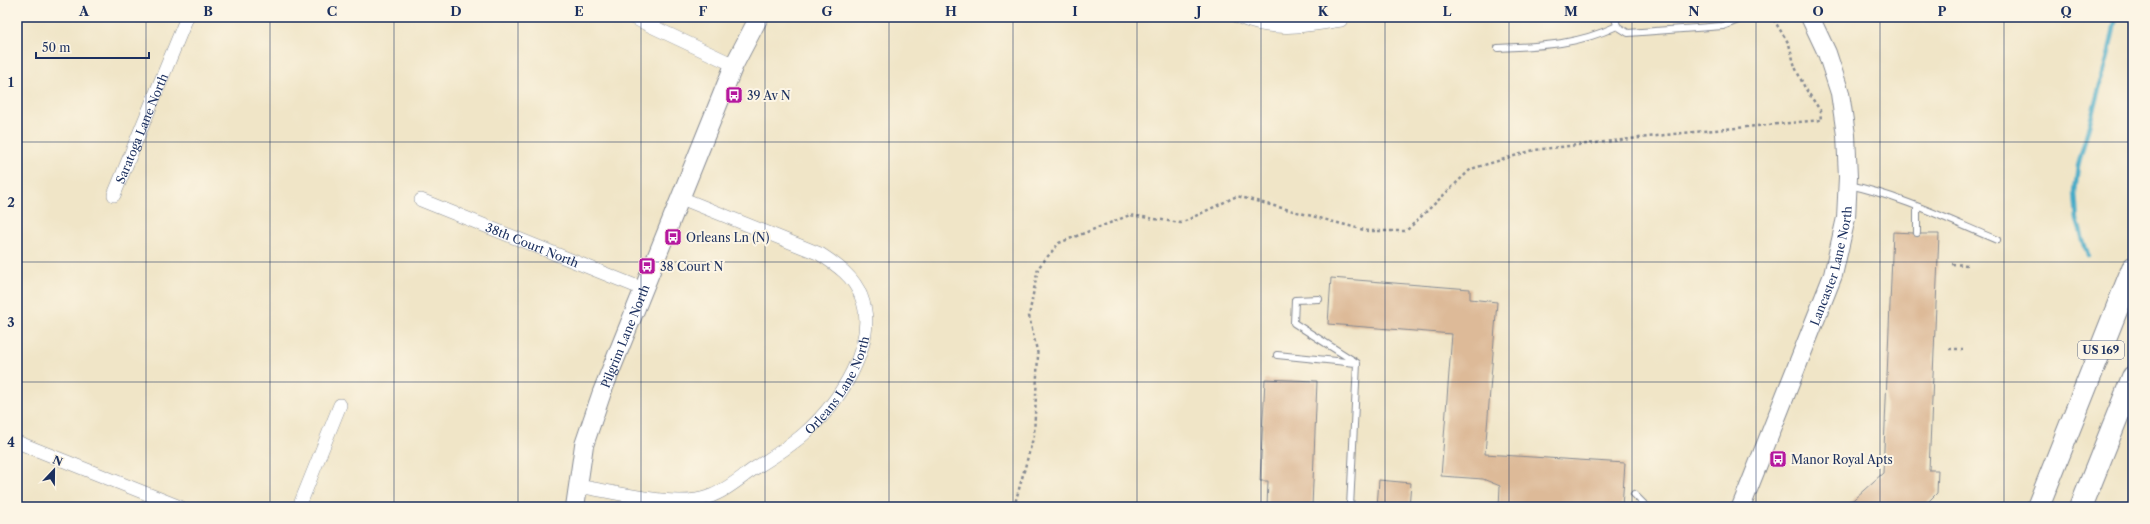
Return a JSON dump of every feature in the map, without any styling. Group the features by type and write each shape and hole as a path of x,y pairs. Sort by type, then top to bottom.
{"highway":[{"name":"US 169","path":"2038,507 2133,268"},
{"path":"2081,507 2133,377"}],"street":[{"name":"Saratoga Lane North","path":"114,195 187,17"},
{"path":"632,17 734,66"},
{"name":"Pilgrim Lane North","path":"575,507 584,445 602,392 734,66 759,17"},
{"path":"1239,17 1250,22 1276,27 1301,27 1341,20"},
{"name":"Lancaster Lane North","path":"1741,507 1833,275 1846,218 1848,185 1846,135 1840,93 1827,53 1810,17"},
{"name":"Orleans Lane North","path":"577,486 662,500 686,501 708,497 779,453 804,434 827,411 845,384 860,355 866,336 865,316 861,297 851,279 837,265 820,254 681,198"},
{"name":"38th Court North","path":"421,200 643,289"},
{"path":"299,507 340,405"},
{"path":"18,446 180,507"}],"lane":[{"path":"1615,17 1617,26 1628,33 1716,27 1723,26 1746,17"},
{"path":"1498,48 1551,45 1594,37 1617,26"},
{"path":"1848,185 1870,189 1997,240"},
{"path":"1917,207 1917,234"},
{"path":"1319,299 1295,300 1294,323 1358,363"},
{"path":"1277,355 1358,363"},
{"path":"1350,507 1358,363"},
{"path":"1634,494 1647,507"}],"path":[{"path":"1014,507 1034,435 1038,355 1029,316 1038,268 1059,243 1130,215 1181,223 1237,196 1368,231 1406,231 1471,170 1534,150 1683,133 1821,120 1820,110 1805,88 1795,67 1789,44 1772,17"},
{"path":"1952,264 1967,265"},
{"path":"1949,349 1963,350"}],"building":[{"path":"1893,232 1913,233 1917,237 1921,234 1939,234 1929,470 1938,470 1937,493 1923,507 1845,507 1883,473"},
{"path":"1331,278 1470,289 1470,299 1497,302 1485,454 1625,463 1622,507 1499,507 1500,486 1483,479 1441,476 1452,334 1328,324"},
{"path":"1265,379 1317,381 1312,507 1267,507 1268,481 1260,481"},
{"path":"1379,480 1411,483 1409,507 1377,507"}],"waterway":[{"path":"2088,256 2077,220 2075,192 2078,166 2109,52 2116,17"}],"place":[{"name":"39 Av N","path":"734,95"},
{"name":"Orleans Ln (N)","path":"673,237"},
{"name":"38 Court N","path":"647,266"},
{"name":"Manor Royal Apts","path":"1778,459"}]}
